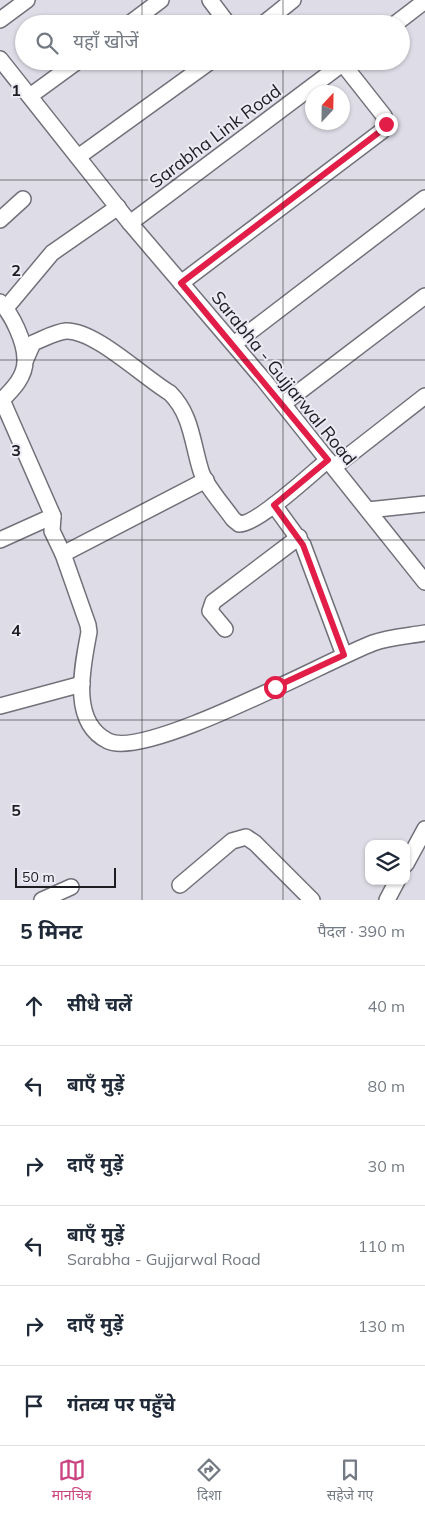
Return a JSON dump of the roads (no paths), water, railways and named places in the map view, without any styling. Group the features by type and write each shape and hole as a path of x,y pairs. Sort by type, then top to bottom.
{"street":[{"path":"0,20 27,0"},
{"path":"141,15 161,0"},
{"path":"210,0 221,15"},
{"path":"275,15 293,0"},
{"path":"407,15 425,1"},
{"name":"Sarabha - Gujjarwal Road","path":"0,59 130,222 284,404 424,580"},
{"path":"30,96 66,70"},
{"path":"78,157 199,70"},
{"name":"Sarabha Link Road","path":"130,222 334,70"},
{"path":"181,283 382,130 386,124 384,116 351,70"},
{"path":"234,344 425,198"},
{"path":"0,220 22,199"},
{"path":"26,359 16,326 3,305 52,252 118,207"},
{"path":"284,404 425,296"},
{"path":"425,396 274,505 247,523 239,524 233,519 201,472 194,437 178,401 98,342 78,332 64,331 33,343 15,387 1,400 54,516 52,531 63,554 89,632 82,684 87,719 93,729 110,742 122,743 164,736 376,642 425,633"},
{"path":"63,554 206,480"},
{"path":"368,510 425,504"},
{"path":"274,505 299,537 344,655"},
{"path":"0,540 54,516"},
{"path":"225,629 210,611 213,602 299,537"},
{"path":"0,706 82,684"},
{"path":"410,857 425,829"},
{"path":"180,885 232,841 246,837 255,843 312,900"},
{"path":"387,900 395,885"},
{"path":"42,900 71,887"}]}
